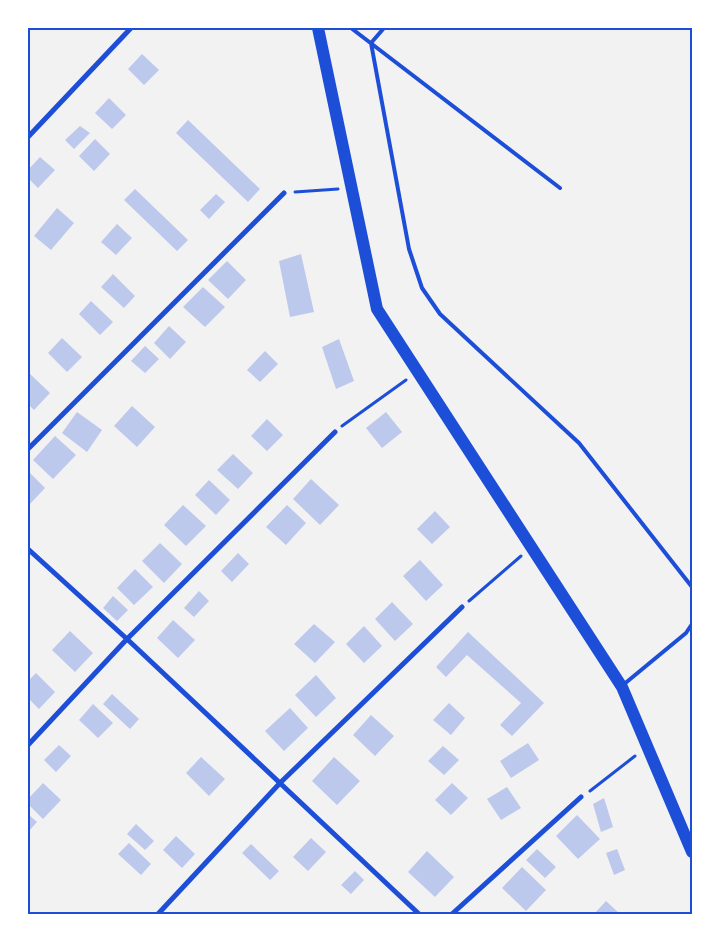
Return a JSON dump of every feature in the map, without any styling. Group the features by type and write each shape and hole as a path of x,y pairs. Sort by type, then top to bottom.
{"main road":[{"path":"318,28 376,309 622,687 692,852"}],"street":[{"path":"28,137 131,28"},
{"path":"28,449 284,193"},
{"path":"28,745 127,639 335,432"},
{"path":"28,549 127,639 419,914"},
{"path":"158,914 280,783 462,607"},
{"path":"452,914 581,797"}],"lane":[{"path":"351,28 560,188"},
{"path":"371,43 384,28"},
{"path":"371,43 409,249 422,288 440,314 578,443 692,587"},
{"path":"622,687 686,634 692,624"}],"path":[{"path":"284,193 351,188"},
{"path":"335,432 416,372"},
{"path":"462,607 531,548"},
{"path":"581,797 647,747"}],"building":[{"path":"142,54 159,70 144,85 128,69"},
{"path":"109,98 126,115 112,129 95,113"},
{"path":"188,120 260,189 248,202 176,133"},
{"path":"80,126 90,133 74,149 65,140"},
{"path":"95,139 110,154 94,171 79,156"},
{"path":"40,157 55,170 38,188 28,178 28,170"},
{"path":"135,189 188,240 177,251 124,200"},
{"path":"216,194 225,202 209,219 200,210"},
{"path":"57,208 74,223 51,250 34,236"},
{"path":"117,224 132,238 116,255 101,242"},
{"path":"301,254 314,312 290,317 279,261"},
{"path":"227,261 246,280 228,299 208,280"},
{"path":"113,274 135,296 124,308 101,287"},
{"path":"203,287 225,307 205,327 183,307"},
{"path":"91,301 113,322 100,335 79,314"},
{"path":"169,326 186,342 170,359 154,343"},
{"path":"62,338 82,357 67,372 48,353"},
{"path":"339,339 354,381 336,389 322,347"},
{"path":"145,346 159,359 145,373 131,361"},
{"path":"265,351 278,364 260,382 247,370"},
{"path":"28,372 50,393 34,410 28,404"},
{"path":"132,406 155,427 137,447 114,426"},
{"path":"77,412 102,430 87,452 62,433"},
{"path":"386,412 402,432 382,448 366,428"},
{"path":"267,419 283,435 267,451 251,436"},
{"path":"55,436 76,455 53,479 33,460"},
{"path":"233,454 253,473 238,489 217,470"},
{"path":"28,471 45,488 30,504 28,502"},
{"path":"311,479 339,505 320,525 293,499"},
{"path":"209,480 230,500 216,515 195,495"},
{"path":"183,505 206,526 186,546 164,525"},
{"path":"287,505 306,523 286,545 266,527"},
{"path":"435,511 450,527 432,544 417,529"},
{"path":"160,543 182,564 164,583 142,561"},
{"path":"238,553 249,564 232,582 221,571"},
{"path":"420,560 443,585 426,601 403,576"},
{"path":"135,569 153,587 134,605 117,588"},
{"path":"199,591 209,601 194,617 184,608"},
{"path":"113,596 128,610 117,621 103,608"},
{"path":"392,602 413,624 395,641 375,619"},
{"path":"173,620 195,640 178,658 157,638"},
{"path":"314,624 335,642 315,663 294,644"},
{"path":"364,626 382,646 364,663 346,644"},
{"path":"70,631 93,653 75,672 52,650"},
{"path":"468,632 544,703 512,736 500,725 521,703 467,655 446,677 436,667"},
{"path":"36,673 55,692 39,709 28,698 28,681"},
{"path":"316,675 336,698 316,717 295,695"},
{"path":"112,694 139,719 130,729 103,704"},
{"path":"449,703 465,718 451,735 433,720"},
{"path":"93,704 113,723 98,738 79,720"},
{"path":"290,708 308,728 284,751 265,731"},
{"path":"371,715 394,736 375,756 353,735"},
{"path":"528,743 539,760 511,778 500,761"},
{"path":"59,745 71,756 56,772 44,760"},
{"path":"443,746 459,760 444,775 428,761"},
{"path":"201,757 225,779 209,796 186,773"},
{"path":"334,757 360,781 337,805 312,781"},
{"path":"43,783 61,800 43,819 28,804 28,799"},
{"path":"452,783 468,798 451,815 435,800"},
{"path":"507,787 521,808 501,820 487,799"},
{"path":"604,798 613,827 601,832 593,804"},
{"path":"28,814 37,822 28,832"},
{"path":"577,815 600,839 578,859 556,836"},
{"path":"136,824 154,841 145,850 127,834"},
{"path":"176,836 195,854 182,868 163,850"},
{"path":"311,838 326,852 308,871 293,857"},
{"path":"129,843 151,864 141,875 118,854"},
{"path":"251,844 279,871 270,880 242,853"},
{"path":"537,849 556,867 545,878 526,860"},
{"path":"617,849 625,870 614,875 606,853"},
{"path":"427,851 454,877 435,897 408,872"},
{"path":"522,867 546,890 526,911 502,888"},
{"path":"355,871 364,880 351,894 341,885"},
{"path":"606,901 620,914 594,914"}]}
